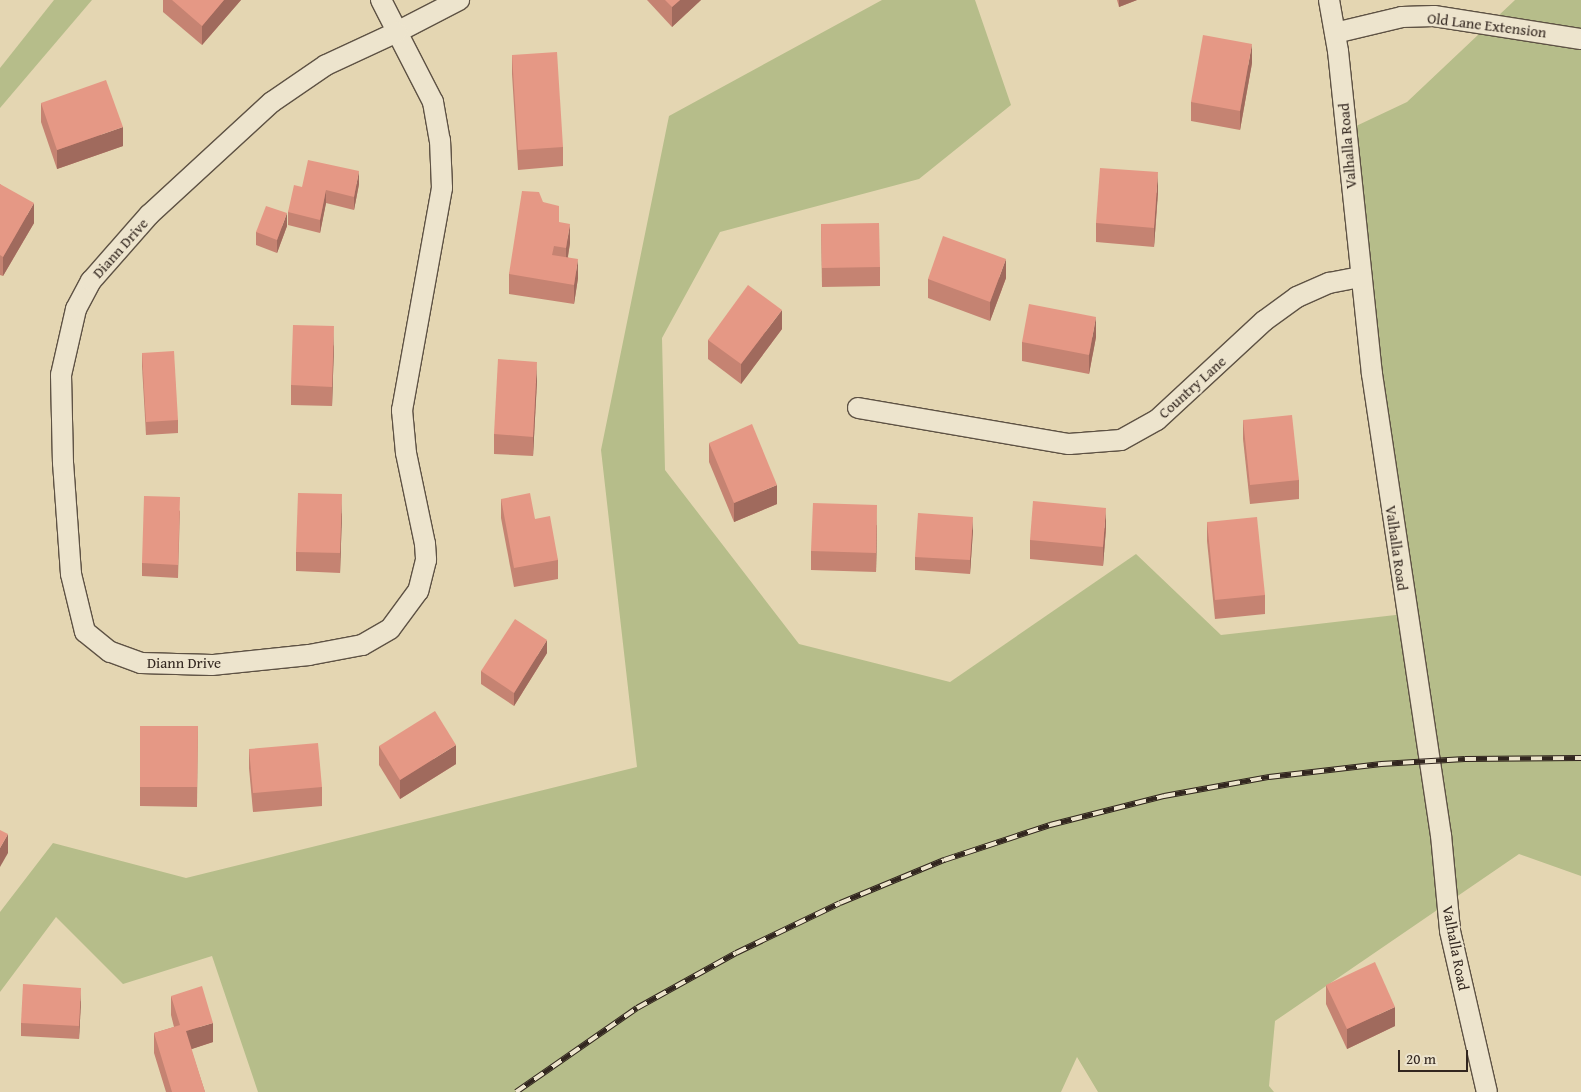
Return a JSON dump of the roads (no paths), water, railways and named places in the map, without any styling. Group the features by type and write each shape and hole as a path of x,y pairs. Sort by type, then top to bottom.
{"street":[{"name":"Diann Drive","path":"381,0 433,102 440,140 442,188 402,410 406,453 425,544 424,568 418,591 390,629 362,645 309,656 212,665 140,663 110,652 85,632 71,574 63,463 61,375 76,309 91,281 149,215 265,108 326,65 397,32"},
{"path":"397,32 459,0"},
{"name":"Valhalla Road","path":"1329,0 1335,34 1361,277 1394,534 1441,835 1450,931 1487,1092"},
{"name":"Old Lane Extension","path":"1335,34 1402,17 1434,16 1581,39"},
{"name":"Country Lane","path":"858,408 1069,444 1121,440 1157,420 1264,321 1297,297 1329,283 1361,277"}],"railway":[{"path":"516,1092 637,1008 736,953 840,903 944,860 1050,825 1164,796 1269,777 1381,764 1465,759 1581,758"}]}
